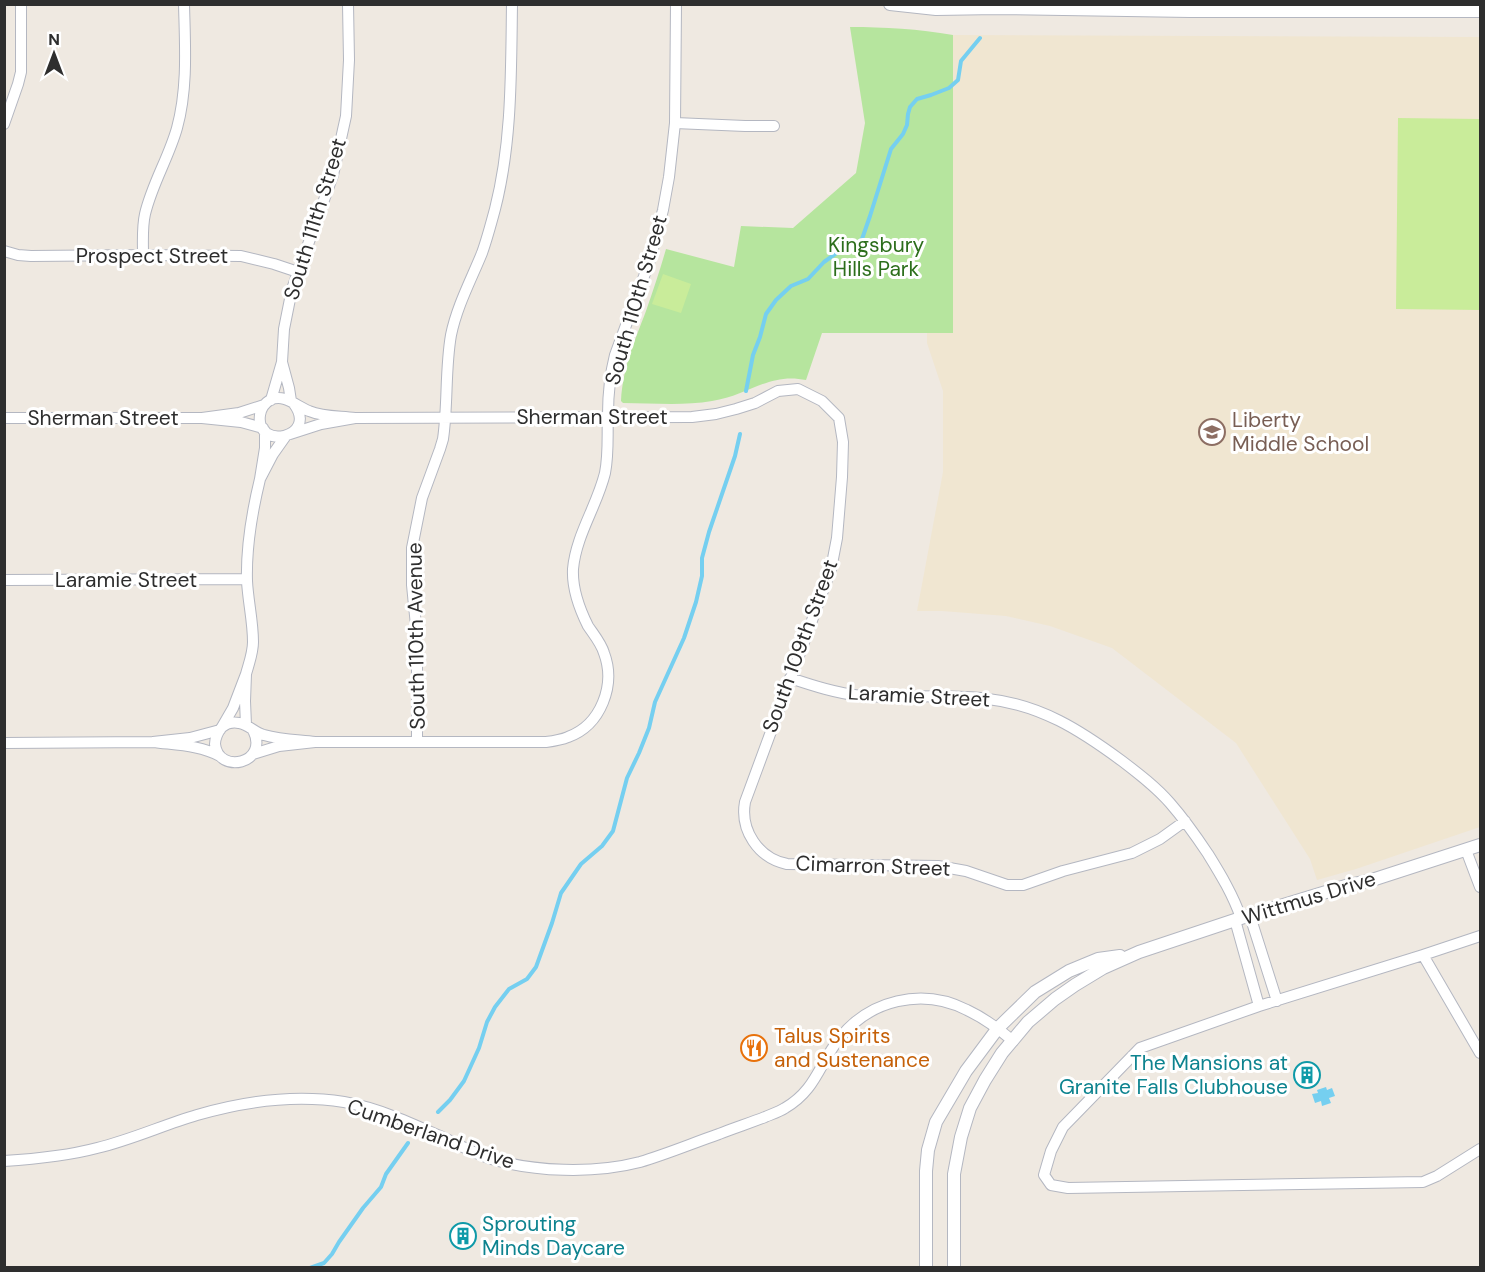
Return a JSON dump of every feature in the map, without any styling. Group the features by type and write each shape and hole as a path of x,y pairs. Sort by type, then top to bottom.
{"street":[{"path":"4,124 21,72 21,4"},
{"path":"143,255 143,224 146,209 175,136 181,110 184,77 184,4"},
{"name":"South 111th Street","path":"267,402 282,362 287,309 333,175 346,116 348,4"},
{"name":"South 110th Avenue","path":"417,742 417,636 411,561 418,512 440,449 444,430 447,364 452,333 462,298 483,251 501,184 509,111 512,4"},
{"name":"South 110th Street","path":"417,742 546,742 558,740 578,733 596,717 602,706 609,679 606,661 604,652 580,608 573,571 578,544 604,475 609,443 610,382 615,355 643,282 657,237 669,177 675,123 675,4"},
{"path":"890,4 936,9 1480,11"},
{"path":"675,123 774,126"},
{"name":"Prospect Street","path":"4,251 24,256 241,256 298,272"},
{"name":"South 111th Street","path":"282,362 292,402"},
{"name":"Sherman Street","path":"292,402 311,412 355,418 692,417 716,414 755,403 778,391 798,389 822,401"},
{"path":"220,756 215,744 216,738 233,708 251,658 253,641 247,579 250,529 261,479 264,448 264,430 260,417 267,402 281,398 292,402 300,418 297,427 287,435 273,454 261,479"},
{"name":"South 109th Street","path":"764,853 753,842 747,831 744,806 831,569 837,538 843,442 839,418 822,401"},
{"name":"Sherman Street","path":"202,418 239,412 267,402"},
{"name":"Sherman Street","path":"4,418 202,418 241,422 264,430"},
{"name":"Sherman Street","path":"287,435 321,424 355,418"},
{"path":"264,430 275,437 287,435"},
{"name":"Laramie Street","path":"4,580 247,579"},
{"path":"153,742 210,751 228,761 237,763 246,761 253,754 257,742 249,728 245,701 246,674"},
{"name":"Laramie Street","path":"790,678 829,690 852,694 977,697 1008,702 1041,712 1077,729 1134,770 1156,789 1185,821 1231,892 1242,918"},
{"path":"4,743 153,742 190,738 238,722 263,735 315,742 417,742"},
{"path":"253,754 279,747 315,742"},
{"name":"Cimarron Street","path":"764,853 777,861 795,865 946,866 1007,885 1023,885 1063,871 1132,853 1160,839 1185,821"},
{"name":"Wittmus Drive","path":"954,1268 954,1174 961,1137 970,1108 1002,1053 1028,1022 1055,999 1103,968 1139,952 1480,845"},
{"path":"1466,850 1480,887"},
{"path":"1242,918 1277,1001"},
{"path":"1242,918 1259,1006"},
{"path":"1480,936 1423,956 1259,1006 1140,1047 1063,1127 1051,1151 1044,1175 1051,1185 1068,1188 1423,1182 1437,1176 1480,1149"},
{"name":"Wittmus Drive","path":"927,1268 926,1171 928,1150 936,1122 966,1071 998,1028 1035,992 1068,971 1098,959 1139,952"},
{"path":"1423,956 1480,1053"},
{"name":"Cumberland Drive","path":"4,1161 49,1157 98,1148 244,1103 294,1098 344,1102 369,1108 394,1116 488,1157 518,1165 554,1169 593,1169 641,1162 785,1108 801,1096 814,1081 834,1045 846,1030 861,1016 894,1001 913,998 948,1002 966,1009 998,1028 1013,1041"}],"shaded area":[{"name":"Liberty Middle School","path":"953,35 1480,37 1480,827 1317,880 1310,859 1236,743 1112,648 1050,626 1006,616 917,611 943,472 943,391 927,343 927,333 953,333"}],"green space":[{"name":"Kingsbury Hills Park","path":"850,27 876,27 953,35 953,333 822,333 806,380 781,379 725,398 701,403 623,403 621,401 622,388 633,344 666,249 734,267 741,226 793,228 856,173 865,123"},
{"path":"1398,118 1480,119 1480,310 1396,309"},
{"path":"663,274 691,284 681,313 652,304"}],"water":[{"path":"1326,1087 1327,1090 1332,1088 1335,1096 1329,1098 1331,1103 1322,1106 1321,1101 1315,1103 1312,1094"}],"waterway":[{"path":"746,391 753,355 766,314 776,300 791,286 808,279 824,262 838,252 854,247 862,239 891,149 903,134 910,107 917,99 949,88 958,80 961,61 980,38"},
{"path":"438,1112 464,1081 495,1007 509,989 527,979 536,967 561,893 581,864 602,846 613,831 627,778 649,728 655,702 684,638 696,602 702,576 702,558 740,434"},
{"path":"310,1268 324,1263 332,1254 363,1208 381,1187 386,1174 408,1143"}],"place":[{"name":"Liberty Middle School","path":"1212,432"},
{"name":"Talus Spirits and Sustenance","path":"754,1048"},
{"name":"The Mansions at Granite Falls Clubhouse","path":"1307,1075"},
{"name":"Sprouting Minds Daycare","path":"463,1236"}]}
